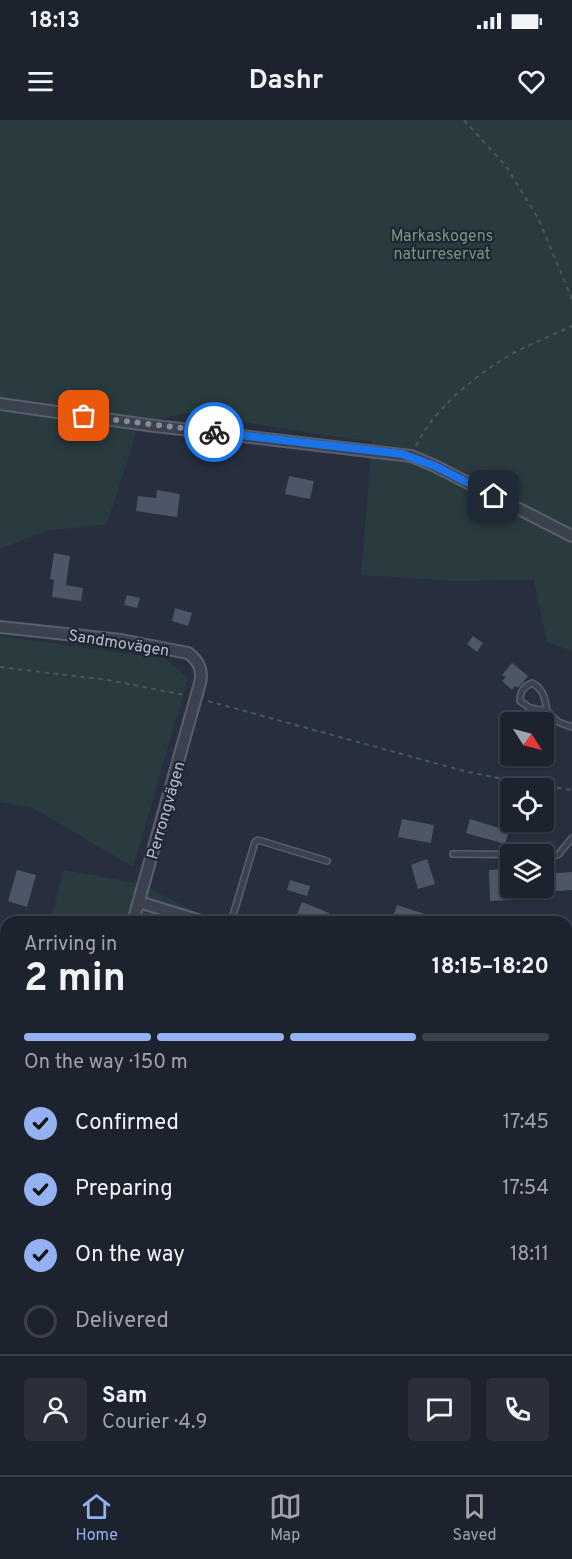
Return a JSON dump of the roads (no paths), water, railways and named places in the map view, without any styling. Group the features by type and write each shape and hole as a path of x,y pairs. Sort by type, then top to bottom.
{"street":[{"path":"0,404 147,425 411,456 572,536"},
{"name":"Sandmovägen","path":"0,627 121,640 188,653 194,657 202,674 196,698"},
{"name":"Perrongvägen","path":"135,916 196,698"},
{"path":"139,902 184,916"}],"lane":[{"path":"547,711 540,687 532,683 525,686 520,694 520,701 530,708 547,711 558,722 572,727"},
{"path":"453,854 558,855 572,838"},
{"path":"233,916 255,842 258,840 327,861"}],"park label":[{"name":"Markaskogens naturreservat","path":"442,244"}]}
